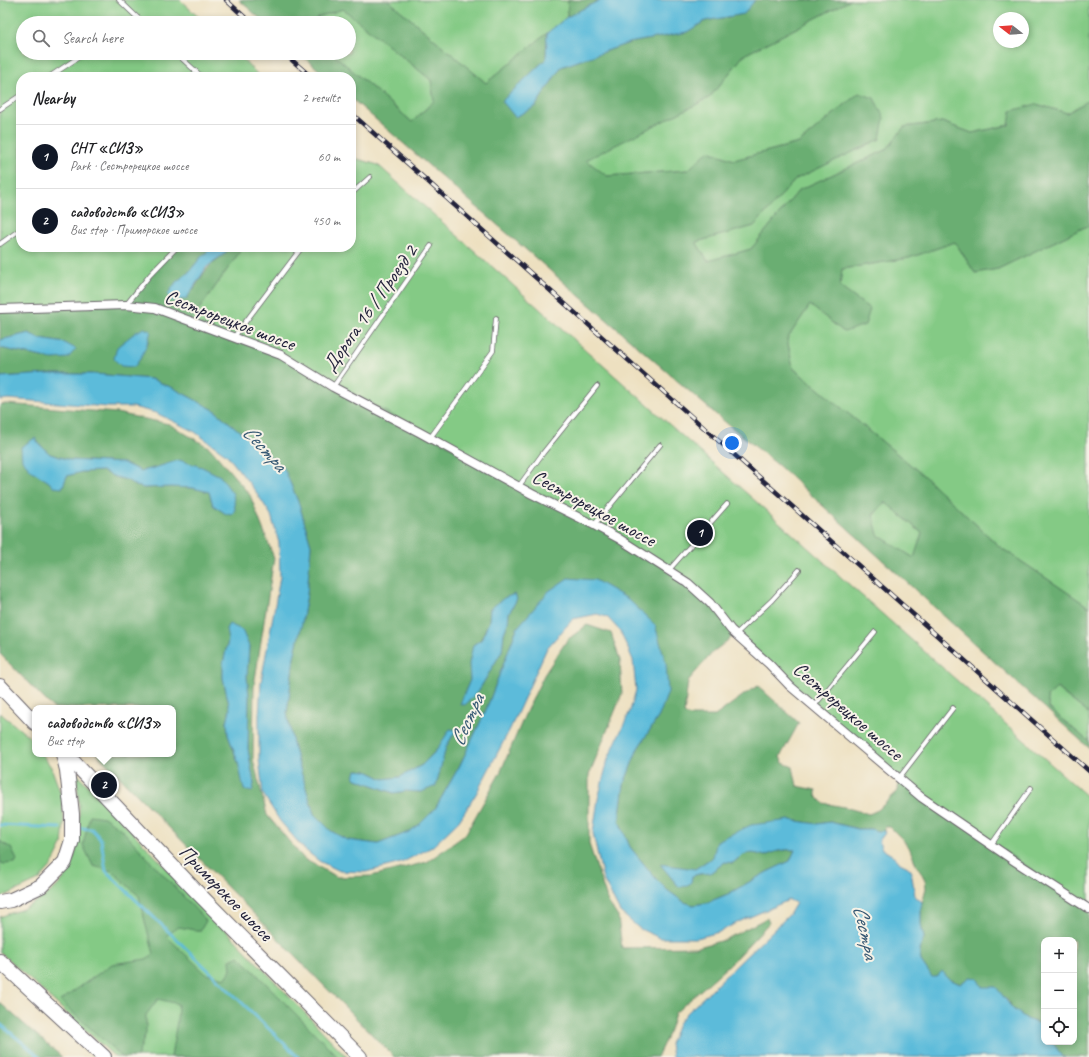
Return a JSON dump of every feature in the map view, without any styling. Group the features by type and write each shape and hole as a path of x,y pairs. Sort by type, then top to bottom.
{"highway":[{"path":"0,686 32,720"},
{"path":"0,697 23,710"},
{"path":"0,902 11,900 41,886 64,862 72,840 72,814 67,770 64,757"},
{"name":"Приморское шоссе","path":"69,757 197,892 360,1057"},
{"path":"0,961 104,1057"}],"street":[{"name":"Сестрорецкое шоссе","path":"0,309 126,305 155,308 222,332 234,338 281,355 333,387 532,494 618,538 688,583 710,603 736,634 769,664 790,686 921,797 1016,862 1089,909"}],"lane":[{"path":"119,0 136,16"},
{"path":"56,72 74,60"},
{"path":"184,60 197,72"},
{"path":"0,109 16,98"},
{"path":"356,190 370,177"},
{"path":"0,244 16,233"},
{"name":"Дорога 16 / Проезд 2","path":"333,387 431,246"},
{"path":"126,305 150,275 172,252"},
{"path":"234,338 298,252"},
{"path":"430,438 493,351 496,318"},
{"path":"519,486 543,453 597,386"},
{"path":"594,525 660,445"},
{"path":"669,570 727,504"},
{"path":"736,634 772,600 799,570"},
{"path":"814,706 875,632"},
{"path":"899,779 953,708"},
{"path":"991,845 1031,788"}],"green space":[{"path":"0,0 180,0 197,16 16,16 16,60 244,60 255,72 16,72 16,252 173,252 126,305 0,309"},
{"path":"239,0 388,0 486,83 547,33 546,59 502,101 535,107 561,67 629,43 687,32 705,21 743,14 755,0 851,0 744,55 709,98 586,160 607,176 688,170 708,151 734,160 799,143 859,93 874,98 884,118 880,139 796,179 754,226 696,242 708,261 751,249 799,190 886,150 904,127 942,122 972,133 1009,125 1011,111 1036,104 1067,113 1089,100 1089,225 998,269 975,273 955,242 909,258 842,269 840,287 870,309 865,325 844,332 810,305 787,339 793,368 924,476 1000,547 1089,607 1089,714 1057,688 1047,697 1049,708 1087,740 1089,740 1089,748 779,466 719,417 356,102 356,74 412,122 434,101 431,80 356,19 356,16 352,16 343,9 321,16 257,16","holes":["885,502 922,533 914,558 878,535 873,515"]},
{"path":"388,0 568,1 567,17 486,83"},
{"path":"568,0 601,0 567,17"},
{"path":"851,0 1089,0 1089,100 1067,113 1036,104 1009,125 972,133 942,122 904,127 886,150 799,190 751,249 708,261 696,242 754,226 796,179 880,139 859,93 799,143 734,160 709,151 688,170 607,176 585,160 709,98 744,55"},
{"path":"343,9 352,16 321,16"},
{"path":"356,19 431,80 434,101 412,122 356,74 356,72 340,60 356,60"},
{"path":"307,60 340,60 354,72 321,72"},
{"path":"356,158 378,165 1089,798 1089,909 921,797 736,634 189,321 201,307 240,252 356,252"},
{"path":"1089,225 1089,607 1000,547 924,476 793,368 787,339 810,305 844,332 870,309 839,287 842,269 909,258 955,242 975,273 998,269"},
{"path":"173,252 207,252 188,273 176,282 194,289 207,269 226,252 240,252 201,307 189,321 281,355 600,528 688,583 736,634 713,652 688,681 684,714 691,716 715,716 758,686 799,723 780,757 783,763 793,767 797,786 816,790 816,796 823,803 869,814 878,810 898,791 899,779 1089,909 1089,1057 1062,1057 1055,1045 1077,1045 1077,937 1041,937 1041,1025 1027,1019 1013,1009 1007,999 982,987 970,977 960,984 943,978 932,978 921,961 919,950 924,938 921,924 921,907 926,888 925,880 917,867 909,847 890,827 885,827 884,831 877,831 871,829 858,829 830,822 817,824 790,820 713,857 695,869 661,865 679,887 687,886 691,882 692,876 710,873 725,862 733,863 744,855 751,853 765,856 780,851 795,850 790,861 728,894 706,903 693,905 684,902 667,890 630,847 619,821 624,784 638,748 659,716 628,599 517,628 486,710 460,765 435,809 420,824 409,832 378,844 347,840 331,831 314,814 294,749 287,713 294,657 307,594 311,545 299,504 284,468 214,410 173,388 151,379 95,374 47,374 0,377 0,348 52,359 65,343 40,339 29,333 0,340 0,309 125,305","holes":["136,332 149,342 143,351 140,360 128,339","517,599 509,613 508,623 504,633 502,651 479,690 461,704 470,680 473,645 481,639 489,621 490,609","456,730 446,747 439,775 421,792 406,791 393,793 354,778 357,770 367,771 383,779 400,777 422,765"]},
{"path":"6,404 117,413 169,424 210,448 250,495 274,558 254,686 253,759 267,815 304,859 337,877 371,876 427,862 465,835 500,773 544,675 567,640 587,625 611,633 620,660 622,694 589,775 589,844 608,902 618,917 622,948 698,947 724,940 767,918 769,923 729,965 675,1013 670,1030 657,1057 394,1057 100,757 176,757 176,705 50,705 0,654 0,405","holes":["35,439 50,454 70,460 123,463 141,471 154,468 233,494 226,514 213,505 209,492 193,488 144,488 102,471 81,472 67,476 62,488 32,471 21,447","228,641 249,646 247,677 249,696 248,749 254,784 238,762 228,735 227,722 230,709 223,678 223,664"]},
{"path":"885,502 923,534 914,558 878,535 873,516"},
{"path":"1056,688 1089,714 1089,740 1087,741 1049,708 1047,697"},
{"path":"0,713 32,739 32,757 44,757 51,767 62,797 64,823 62,845 52,865 39,880 0,898"},
{"path":"76,773 347,1057 115,1057 0,952 0,917 26,908 46,896 58,886 69,870 74,858 79,830 79,801"},
{"path":"90,815 104,817 121,829 206,921 200,931 179,927 166,936 206,974 226,978 231,970 230,960 239,956 338,1057 171,1057 177,1021 178,1004 158,999 146,1015 146,1033 137,1057 122,1057 60,1001 112,964 146,959 154,954 139,896 112,871 93,866 83,845"},
{"path":"0,841 11,848 17,860 15,863 4,864 0,862"},
{"path":"0,1003 62,1057 0,1057"}],"water":[{"path":"600,0 755,0 744,14 705,21 687,32 629,43 561,67 535,107 515,117 502,101 546,59 547,33 567,17"},
{"path":"207,252 226,252 206,268 187,298 171,301 168,294 176,282 188,273"},
{"path":"144,328 151,331 140,359 134,367 121,366 114,359 117,347 136,332"},
{"path":"29,333 40,339 65,343 76,349 68,358 52,359 0,348 0,340"},
{"name":"Сестра","path":"47,374 95,374 151,379 173,388 214,410 284,468 299,504 311,545 307,594 294,657 287,713 294,749 314,814 331,831 347,840 378,844 409,832 420,824 435,809 460,765 486,710 517,628 549,591 568,578 595,580 628,599 655,625 666,663 668,692 659,716 638,748 624,784 619,821 630,847 657,880 667,890 684,902 693,905 706,903 728,894 790,861 795,850 779,851 765,856 751,853 744,855 733,863 725,862 710,873 692,876 691,882 687,886 679,887 660,864 695,869 713,857 717,841 751,825 790,820 817,824 830,822 858,829 884,831 885,833 879,841 882,849 911,870 915,896 922,902 921,924 924,938 919,950 921,961 932,977 937,977 942,971 949,979 960,984 970,977 977,978 982,987 996,987 1013,1009 1027,1019 1041,1025 1041,1045 1055,1045 1062,1057 672,1057 670,1044 679,1022 789,915 796,903 789,900 719,932 697,938 660,938 640,929 620,912 603,879 593,833 598,799 608,759 630,711 636,690 633,660 620,631 607,617 597,614 573,619 547,648 510,729 476,794 459,821 432,847 401,863 366,872 340,871 319,861 304,849 280,821 263,794 259,759 261,682 280,577 279,543 271,515 256,492 227,455 195,432 156,413 133,407 108,407 8,399 0,400 0,377"},
{"path":"35,438 50,454 70,460 123,463 141,471 179,460 202,467 220,476 233,494 235,509 232,515 226,514 213,505 209,492 193,488 144,488 102,471 81,472 67,476 62,488 53,487 49,482 32,471 22,460 21,447"},
{"path":"515,594 517,599 509,613 508,623 504,633 502,651 479,690 465,705 460,704 470,680 469,664 473,645 482,639 489,621 490,609 504,598"},
{"path":"229,624 242,630 249,646 247,677 249,696 248,749 254,784 252,792 244,790 238,762 228,735 227,722 230,709 223,678 223,664 228,641 226,629"},
{"path":"450,729 456,730 446,747 436,786 421,792 406,791 394,793 354,778 356,770 367,771 383,779 400,777 422,765 436,751"}],"waterway":[{"path":"0,825 60,828"},
{"path":"80,828 92,829 101,840 106,871 298,1057"},
{"path":"0,1024 40,1057"}],"railway":[{"path":"226,0 243,16"},
{"path":"292,60 305,72"},
{"path":"356,117 1089,771"}],"place":[{"name":"СНТ «СИЗ»","path":"700,533"},
{"name":"садоводство «СИЗ»","path":"104,785"}]}
